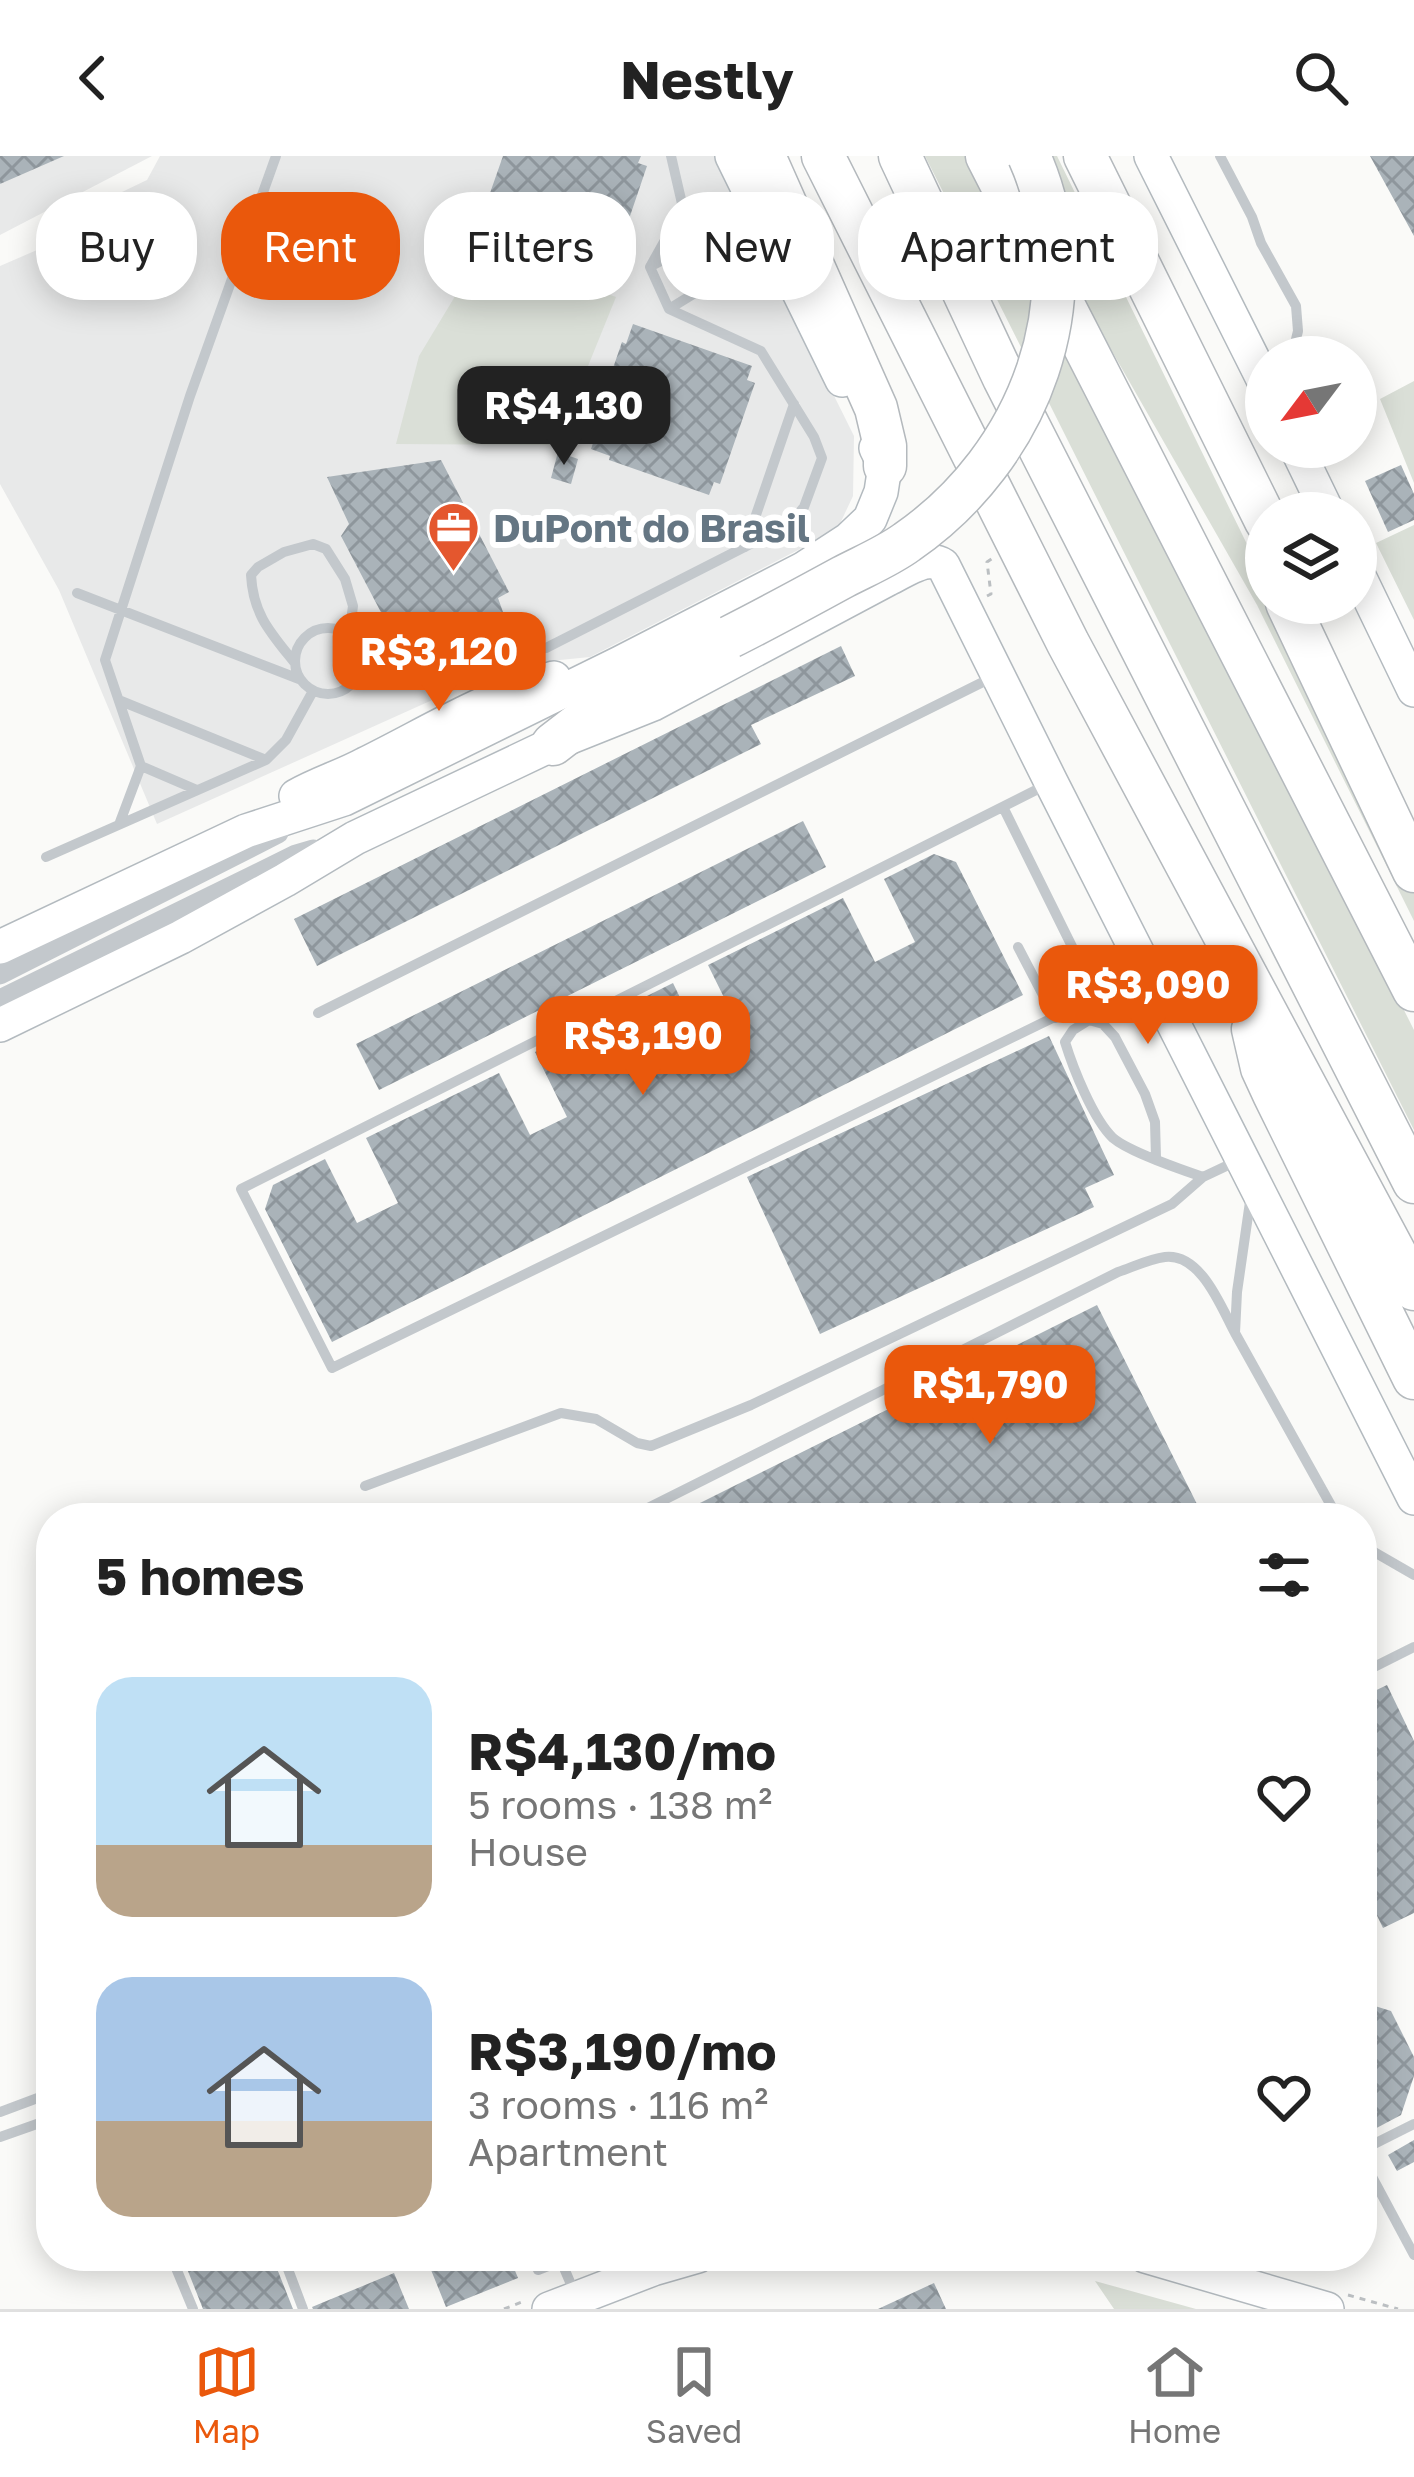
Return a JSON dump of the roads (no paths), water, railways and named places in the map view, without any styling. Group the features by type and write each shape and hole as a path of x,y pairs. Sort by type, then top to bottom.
{"highway":[{"path":"764,156 876,408 885,466"},
{"path":"823,156 1068,643 1414,1289"},
{"path":"883,156 915,192"},
{"path":"900,156 918,192"},
{"path":"987,156 1414,989"},
{"path":"553,744 597,710 905,544 982,475 1014,426 1039,370 1054,314 1054,249 1029,156"},
{"path":"1084,156 1252,492"},
{"path":"968,300 1414,1182"},
{"path":"1211,409 1245,500"},
{"path":"1297,624 1414,871"},
{"path":"1316,624 1414,825"},
{"path":"1244,975 1262,1068 1414,1378"}],"street":[{"path":"732,156 750,192"},
{"path":"1151,156 1245,342"},
{"path":"0,974 620,663 803,569 849,539 870,519 878,503 885,466 803,300"},
{"path":"0,1025 181,937 355,838 553,744 653,704 911,568 935,560 943,566 1000,674 1414,1498"},
{"path":"1377,613 1414,690"},
{"path":"246,830 298,795 470,708 526,686 620,663"},
{"path":"0,947 246,830 344,800"},
{"path":"0,1000 296,855 355,838"},
{"path":"563,2304 633,2271"},
{"path":"1213,2271 1327,2309"}],"lane":[{"path":"121,822 141,766 105,660 190,397 276,156"},
{"path":"650,267 683,208 671,156"},
{"path":"1220,156 1296,306 1297,336"},
{"path":"650,267 660,262"},
{"path":"361,665 463,667 546,648 790,524 804,507 821,458 814,437 761,351 669,309 650,267"},
{"path":"669,309 683,300"},
{"path":"745,547 794,404"},
{"path":"299,679 294,662 265,625 252,597 251,574 258,567 284,552 313,544 326,548 345,579 353,606 349,634"},
{"path":"77,593 299,679 313,691 342,691 351,685 361,665 357,643 349,634 318,628 300,641 294,662"},
{"path":"318,1013 1000,674"},
{"path":"46,857 266,760 286,740 313,691"},
{"path":"121,701 266,760"},
{"path":"141,766 197,790"},
{"path":"1051,782 241,1189 332,1367 1149,971"},
{"path":"1003,806 1097,997"},
{"path":"1018,947 1055,1018"},
{"path":"1156,1158 1155,1122 1145,1094 1114,1037 1103,1024 1089,1020 1065,1042 1101,1124 1116,1141 1156,1158 1203,1177"},
{"path":"365,1486 561,1413 596,1419 651,1446 751,1406 1172,1204 1203,1177 1248,1169 1235,1333"},
{"path":"658,1503 1096,1282 1167,1256 1191,1262 1204,1280 1330,1503"},
{"path":"1377,1554 1414,1575"},
{"path":"1377,1666 1414,1647"},
{"path":"0,2112 36,2099"},
{"path":"0,2137 36,2124"},
{"path":"1377,2145 1414,2124"},
{"path":"1377,2183 1414,2255"},
{"path":"177,2271 193,2309"},
{"path":"289,2271 303,2309"},
{"path":"563,2304 566,2271"}],"place":[{"name":"DuPont do Brasil","path":"454,573"}]}
